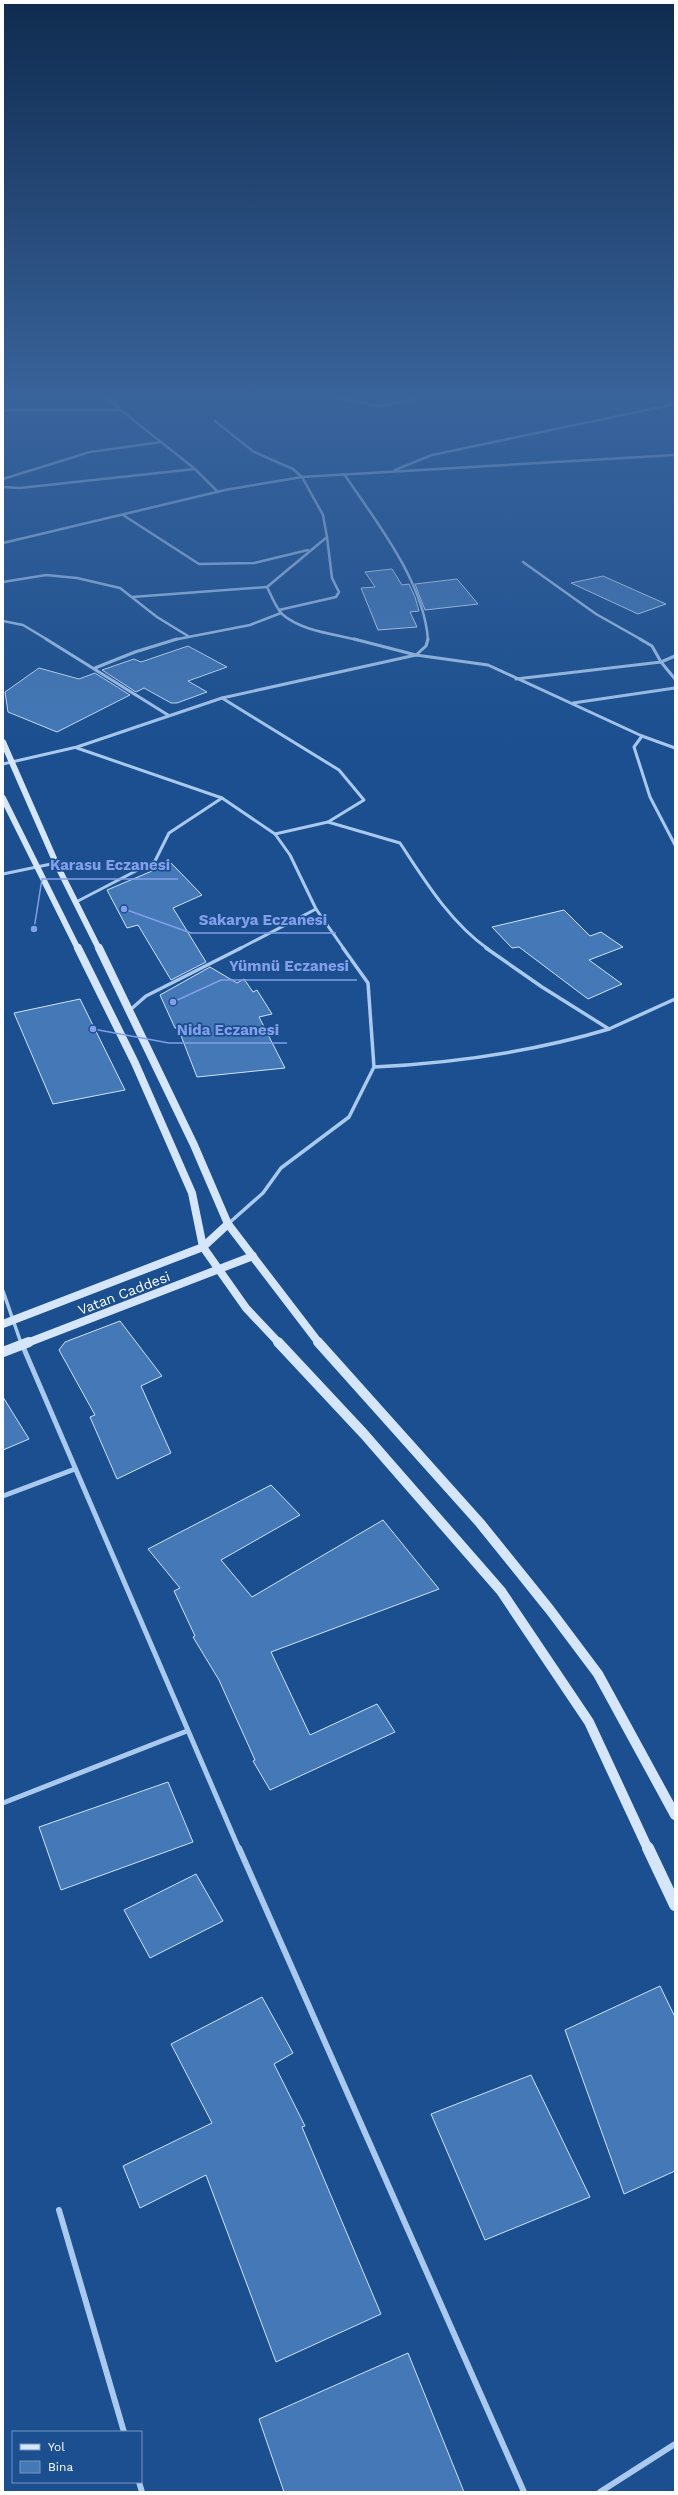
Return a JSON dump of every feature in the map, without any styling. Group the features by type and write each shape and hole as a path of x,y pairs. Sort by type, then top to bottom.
{"main road":[{"path":"3,742 7,763 130,1010 194,1145 228,1224 317,1341 480,1523 550,1610 598,1674 675,1815"},
{"path":"3,798 36,867 135,1063 192,1193 203,1247 246,1308 364,1434 501,1591 589,1722 675,1905"},
{"name":"Vatan Caddesi","path":"3,1324 203,1247 228,1224"},
{"name":"Vatan Caddesi","path":"3,1352 177,1287 253,1256"}],"street":[{"path":"3,543 121,515"},
{"path":"124,515 199,564 213,566 290,557 308,550"},
{"path":"280,610 336,597 339,592 332,578 323,515"},
{"path":"7,763 77,748 168,715 222,698 416,655 425,649 428,643 427,625 387,537 372,515"},
{"path":"132,597 181,595 267,587 287,572 308,550 327,537"},
{"path":"523,562 596,614 652,646 661,662 675,679"},
{"path":"3,582 46,575 77,578 120,588 157,617 188,636"},
{"path":"267,587 281,613 292,621 313,629 416,655 458,658 488,665 515,679 642,736 675,748"},
{"path":"95,668 135,652 188,636 250,625 281,613"},
{"path":"3,621 23,625 95,668 168,715"},
{"path":"515,679 561,672 661,662 675,656"},
{"path":"572,704 675,688"},
{"path":"222,698 339,770 364,800 328,822 275,834"},
{"path":"642,736 634,747 650,797 675,845"},
{"path":"77,748 222,798 275,834 290,855 316,909 368,983 374,1067 349,1117 281,1168 264,1193 228,1224"},
{"path":"76,902 155,861 169,834 222,798"},
{"path":"328,822 400,843 438,900 474,939 542,987 609,1029"},
{"path":"3,874 56,863"},
{"path":"130,1010 146,996 316,909"},
{"path":"374,1067 423,1066 496,1056 566,1043 609,1029 675,999"},
{"path":"3,1291 22,1346 187,1731 524,2492"},
{"path":"3,1496 75,1469"},
{"path":"3,1803 187,1731"},
{"path":"58,2210 124,2431"},
{"path":"600,2492 675,2444"}],"building":[{"path":"392,569 402,585 409,584 415,597 419,611 410,612 417,627 378,630 361,588 375,587 365,572"},
{"path":"603,576 666,604 638,614 571,583"},
{"path":"457,579 478,604 425,610 415,584"},
{"path":"188,646 227,667 188,681 207,692 177,703 171,703 144,688 136,692 102,670 134,659 141,662"},
{"path":"39,668 79,679 95,673 130,695 57,732 8,712 5,692"},
{"path":"171,863 202,895 173,908 206,962 171,980 138,925 127,928 107,890"},
{"path":"564,910 590,936 601,932 623,947 589,960 622,984 588,999 519,947 512,948 492,927"},
{"path":"210,967 237,983 244,979 253,992 257,990 272,1014 259,1017 285,1068 197,1077 178,1028 175,1028 160,995"},
{"path":"80,999 125,1090 53,1104 14,1013"},
{"path":"120,1321 162,1376 141,1386 171,1453 117,1479 90,1417 95,1415 59,1350 65,1342"},
{"path":"3,1397 29,1439 3,1450"},
{"path":"271,1485 300,1515 221,1560 252,1597 383,1520 439,1589 271,1652 310,1735 377,1704 395,1732 270,1790 253,1761 255,1760 219,1680 193,1637 195,1636 174,1591 180,1588 148,1549"},
{"path":"168,1782 193,1842 61,1890 39,1827"},
{"path":"196,1874 223,1921 150,1958 124,1910"},
{"path":"660,1986 675,2017 675,2171 624,2194 565,2030"},
{"path":"262,1997 293,2053 274,2064 305,2126 302,2127 381,2314 276,2362 206,2175 140,2208 123,2166 212,2123 171,2044"},
{"path":"531,2075 590,2197 485,2240 431,2114"},
{"path":"408,2353 464,2492 284,2492 259,2419"}],"place":[{"name":"Sakarya Eczanesi","path":"124,909"},
{"name":"Karasu Eczanesi","path":"34,929"},
{"name":"Yümnü Eczanesi","path":"173,1002"},
{"name":"Nida Eczanesi","path":"93,1029"}]}
